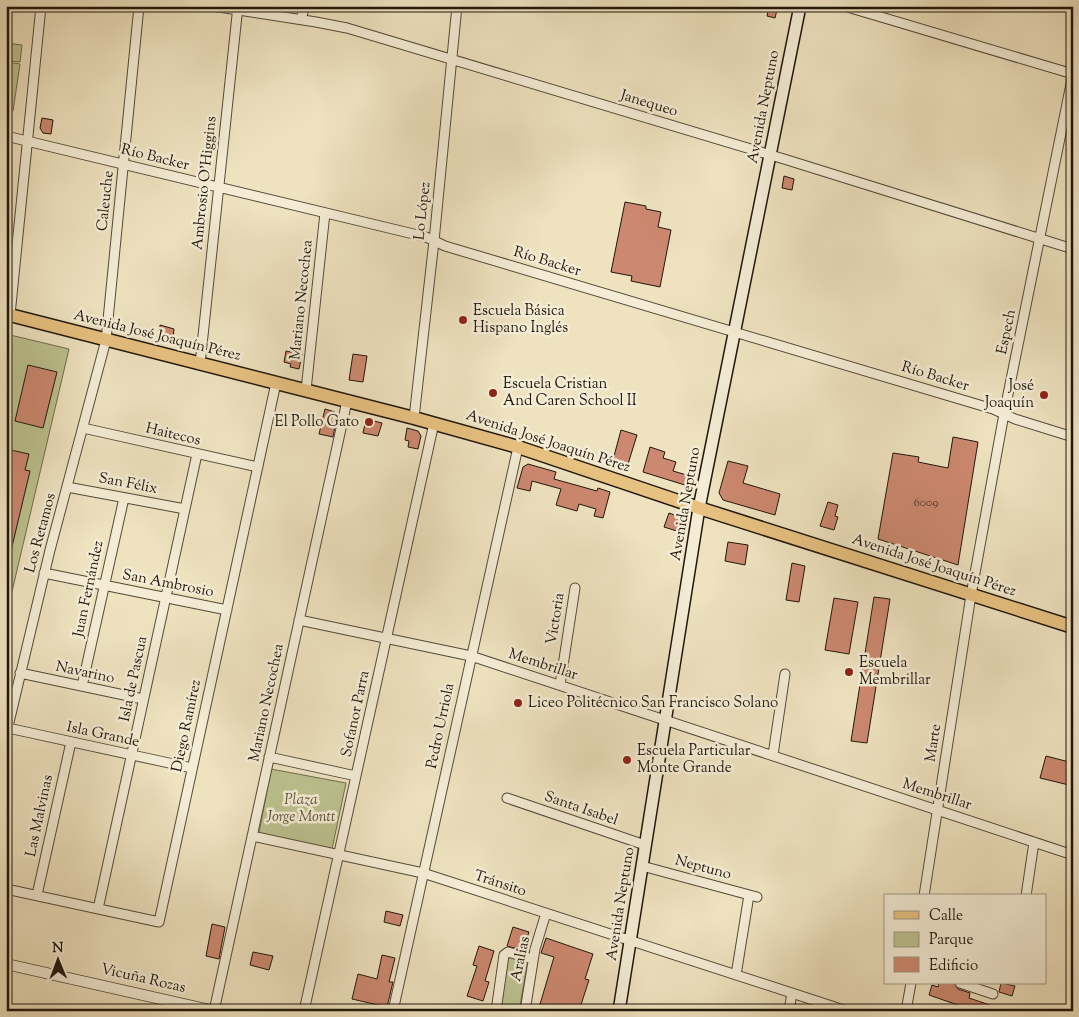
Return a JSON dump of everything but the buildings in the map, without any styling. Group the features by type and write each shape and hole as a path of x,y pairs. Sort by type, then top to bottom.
{"main road":[{"name":"Avenida Neptuno","path":"619,1011 699,508 800,6"},
{"name":"Avenida José Joaquín Pérez","path":"8,315 434,423 518,447 699,508 1073,627"}],"street":[{"path":"8,315 41,6"},
{"name":"Caleuche","path":"106,340 139,6"},
{"name":"Janequeo","path":"212,6 237,8 347,28 770,155 1073,249"},
{"path":"301,19 304,6"},
{"name":"Lo López","path":"414,418 434,241 457,6"},
{"path":"844,6 1073,74"},
{"name":"Ambrosio O'Higgins","path":"200,364 237,8"},
{"name":"Espech","path":"971,595 1004,414 1073,74"},
{"name":"Río Backer","path":"6,136 426,237 455,249 993,409 1073,437"},
{"name":"Mariano Necochea","path":"306,390 325,213"},
{"name":"Los Retamos","path":"7,732 44,573 106,340"},
{"name":"Diego Ramírez","path":"6,889 159,922 276,383"},
{"name":"Mariano Necochea","path":"214,1011 347,401"},
{"name":"Sofanor Parra","path":"304,1011 434,423"},
{"name":"Haitecos","path":"83,428 258,467"},
{"name":"Pedro Urriola","path":"393,1011 470,656 518,447"},
{"name":"Isla de Pascua","path":"98,909 197,454"},
{"name":"San Félix","path":"67,487 185,509"},
{"name":"Juan Fernández","path":"82,686 124,498"},
{"name":"San Ambrosio","path":"44,573 227,610"},
{"name":"Victoria","path":"560,685 575,588"},
{"name":"Marte","path":"924,894 971,595"},
{"name":"Membrillar","path":"299,620 470,656 1073,855"},
{"name":"Navarino","path":"20,673 144,699"},
{"path":"773,756 785,674"},
{"name":"Isla Grande","path":"7,732 71,742 192,768"},
{"name":"Las Malvinas","path":"37,896 71,742"},
{"path":"269,757 356,776"},
{"name":"Santa Isabel","path":"508,798 645,845"},
{"name":"Tránsito","path":"252,836 423,873 844,1010"},
{"path":"1026,894 1034,842"},
{"name":"Neptuno","path":"642,866 753,896 736,975"},
{"name":"Aralias","path":"525,1011 533,959 546,913"},
{"path":"499,1010 504,954 508,952 533,959"},
{"name":"Vicuña Rozas","path":"6,964 214,1011"},
{"path":"906,1011 911,984"},
{"path":"964,984 990,990"},
{"path":"789,1011 792,993"}],"green space":[{"path":"6,43 22,45 20,62 6,61"},
{"path":"6,62 20,64 13,111 6,110"},
{"path":"6,334 69,349 6,617"},
{"name":"Plaza Jorge Montt","path":"271,769 346,783 332,849 259,833"},
{"path":"507,957 528,961 519,1011 499,1005"}],"place":[{"name":"Escuela Básica Hispano Inglés","path":"463,320"},
{"name":"Escuela Cristian And Caren School II","path":"493,393"},
{"name":"José Joaquín","path":"1044,395"},
{"name":"El Pollo Gato","path":"369,422"},
{"name":"Escuela Membrillar","path":"849,672"},
{"name":"Liceo Politécnico San Francisco Solano","path":"518,703"},
{"name":"Escuela Particular Monte Grande","path":"627,760"}]}
